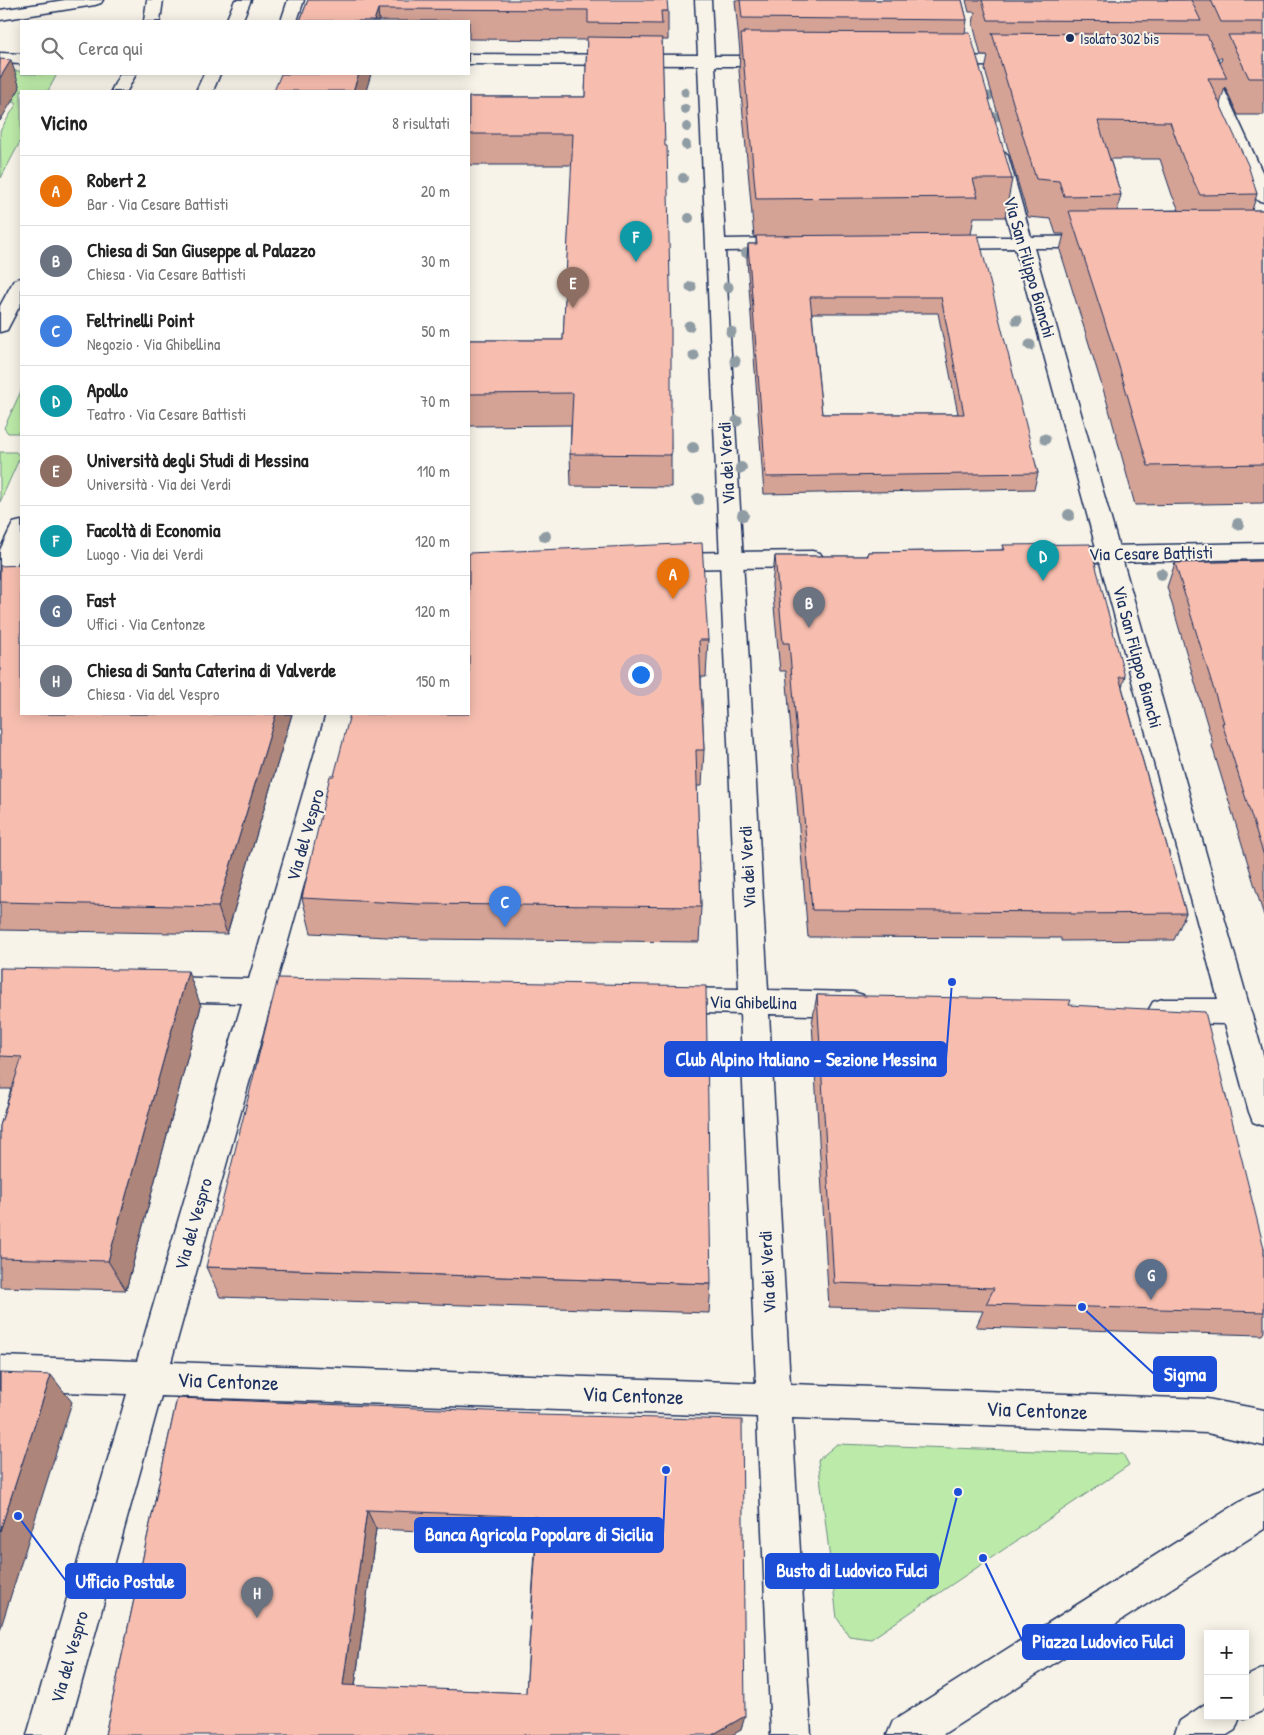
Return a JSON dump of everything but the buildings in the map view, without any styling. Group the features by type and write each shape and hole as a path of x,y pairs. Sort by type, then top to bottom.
{"street":[{"path":"0,15 95,0"},
{"path":"152,20 155,0"},
{"path":"289,20 296,0"},
{"name":"Via dei Verdi","path":"703,0 791,1735"},
{"path":"1175,0 1213,64 1264,196"},
{"path":"234,20 242,3"},
{"path":"924,61 971,53 1040,62"},
{"path":"971,53 978,80"},
{"path":"0,58 20,59"},
{"path":"470,59 795,61"},
{"path":"1185,64 1213,64"},
{"path":"120,90 127,75"},
{"path":"205,90 212,75"},
{"name":"Via San Filippo Bianchi","path":"994,138 1264,1112"},
{"path":"924,243 1120,242"},
{"path":"716,245 805,244"},
{"path":"0,326 20,286"},
{"path":"8,571 20,531"},
{"name":"Via Cesare Battisti","path":"1030,555 1264,551"},
{"path":"644,561 831,558"},
{"name":"Via del Vespro","path":"47,1735 339,715"},
{"path":"130,988 339,993"},
{"name":"Via Ghibellina","path":"645,1000 879,1004"},
{"path":"1137,1010 1236,1012"},
{"name":"Via Centonze","path":"0,1373 1207,1416 1264,1428"},
{"path":"907,1735 1264,1508"},
{"path":"1249,1697 1264,1687"},
{"path":"1194,1735 1215,1720"}],"green space":[{"path":"0,71 20,71 20,75 56,75 49,90 20,90 20,142 1,178 0,131 17,103 11,102 15,94"},
{"path":"20,393 20,433 8,433 4,428"},
{"path":"0,452 16,452 20,457 0,502"},
{"path":"837,1444 1123,1454 1129,1465 871,1639 849,1636 837,1618 818,1460"}],"place":[{"name":"Isolato 302 bis","path":"1070,38"},
{"name":"Facoltà di Economia","path":"636,262"},
{"name":"Università degli Studi di Messina","path":"573,308"},
{"name":"Apollo","path":"1043,581"},
{"name":"Robert 2","path":"673,599"},
{"name":"Chiesa di San Giuseppe al Palazzo","path":"809,628"},
{"name":"Feltrinelli Point","path":"505,927"},
{"name":"Club Alpino Italiano - Sezione Messina","path":"952,982"},
{"name":"Fast","path":"1151,1300"},
{"name":"Sigma","path":"1082,1307"},
{"name":"Banca Agricola Popolare di Sicilia","path":"666,1470"},
{"name":"Busto di Ludovico Fulci","path":"958,1492"},
{"name":"Ufficio Postale","path":"18,1516"},
{"name":"Piazza Ludovico Fulci","path":"983,1558"},
{"name":"Chiesa di Santa Caterina di Valverde","path":"257,1618"}]}
